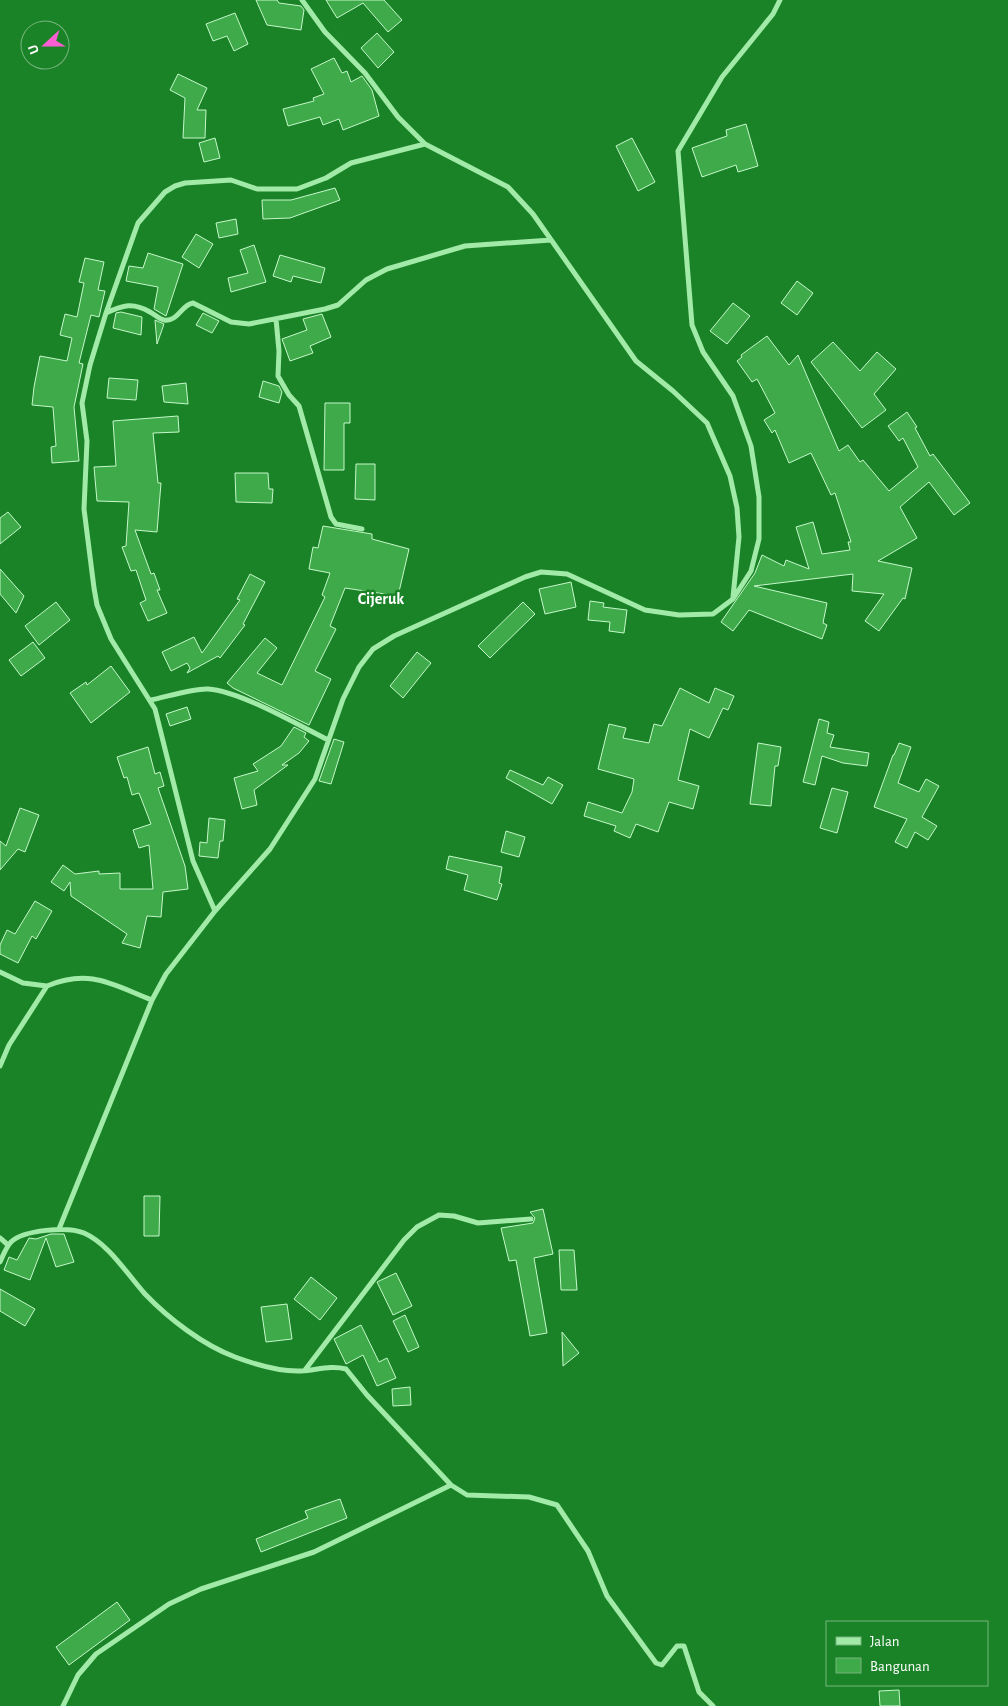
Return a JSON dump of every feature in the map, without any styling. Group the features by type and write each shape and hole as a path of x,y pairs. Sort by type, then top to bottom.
{"street":[{"path":"302,0 325,32 365,73 398,117 425,144 508,187 533,214 636,361 673,391 707,423 730,476 737,508 739,537 733,599"},
{"path":"59,1229 152,1000 166,974 215,911 233,890 242,883 280,833 315,780 343,699 359,667 373,649 394,636 524,577 541,572 567,574 645,610 680,615 713,614 733,599 752,571 759,539 759,497 751,446 733,396 703,352 692,325 678,152 722,77 773,14 780,0"},
{"path":"215,911 193,861 151,700 111,639 97,605 84,509 86,441 82,404 90,366 106,313 138,223 165,192 185,183 224,180 231,180 257,189 297,189 326,178 350,164 425,144"},
{"path":"106,313 124,305 132,304 140,306 163,320 176,317 185,306 193,303 238,324 249,324 338,305 366,280 387,269 465,246 551,240"},
{"path":"276,319 279,351 278,376 289,395 299,406 331,517 336,524 362,529"},
{"path":"151,700 207,689 228,693 278,714 328,740"},
{"path":"0,972 23,983 47,986 58,982 90,977 152,1000"},
{"path":"0,1066 9,1045 47,986"},
{"path":"305,1370 404,1240 417,1226 439,1215 454,1216 478,1223 531,1219"},
{"path":"0,1262 8,1245 16,1238 59,1229 85,1234 100,1244 147,1296 198,1338 234,1357 281,1369 305,1370 334,1366 346,1369 367,1396 450,1485 467,1495 529,1497 557,1505 588,1551 607,1596 656,1663 662,1665 678,1646 684,1646 699,1692 713,1706"},
{"path":"0,1238 8,1245"},
{"path":"63,1706 78,1675 96,1654 169,1604 201,1589 314,1552 450,1485"}],"building":[{"path":"256,0 277,0 279,3 301,6 304,10 301,30 267,25"},
{"path":"326,0 384,0 402,20 388,32 363,3 337,18"},
{"path":"235,13 248,44 234,51 227,36 213,41 206,24"},
{"path":"377,33 394,52 378,68 361,48"},
{"path":"334,58 342,73 347,71 351,82 362,76 372,90 379,116 343,130 339,119 323,125 320,117 288,126 283,109 314,101 313,98 324,94 311,69"},
{"path":"178,74 207,88 197,110 206,110 205,138 183,138 185,98 170,90"},
{"path":"746,124 758,166 738,172 736,165 702,177 692,148 727,136 726,130"},
{"path":"215,138 220,158 204,162 199,143"},
{"path":"632,138 655,182 638,191 616,146"},
{"path":"335,188 340,200 290,218 263,219 262,200 291,200"},
{"path":"236,219 238,234 219,238 216,223"},
{"path":"196,234 213,244 199,268 182,257"},
{"path":"254,245 266,282 231,292 228,278 248,273 240,250"},
{"path":"148,253 183,264 166,316 154,309 158,287 126,281 129,266 143,268"},
{"path":"280,255 325,268 321,283 293,276 291,282 273,276"},
{"path":"85,258 104,262 98,290 105,291 99,317 91,315 79,363 83,364 74,407 79,461 52,463 51,447 56,446 53,407 32,405 34,387 40,356 67,361 72,338 60,335 65,314 77,317 84,283 79,282"},
{"path":"797,281 813,293 797,315 781,303"},
{"path":"733,303 750,316 727,344 710,331"},
{"path":"121,312 142,317 141,335 113,328 116,313"},
{"path":"203,313 219,321 212,333 196,325"},
{"path":"322,314 331,337 310,346 313,353 290,361 282,339 307,330 303,319"},
{"path":"155,320 164,324 157,344"},
{"path":"767,336 789,365 798,355 839,451 848,445 860,462 863,460 889,491 918,467 903,438 899,441 888,426 907,412 917,427 915,428 930,456 933,454 970,503 954,515 929,482 900,507 917,538 878,561 912,568 905,599 903,598 879,631 865,621 884,594 852,591 853,574 754,586 827,603 823,623 827,625 822,639 749,610 733,631 721,622 755,573 762,555 784,566 786,560 809,569 796,527 813,522 822,554 850,550 848,542 851,542 835,493 831,495 811,453 789,463 775,430 772,433 764,420 775,413 757,379 752,382 737,361 742,357 741,355"},
{"path":"833,342 860,371 877,352 896,369 874,394 886,410 862,428 811,362"},
{"path":"109,378 138,380 136,400 107,398"},
{"path":"263,381 279,386 282,392 279,403 259,397"},
{"path":"186,383 188,404 164,402 162,386"},
{"path":"325,403 350,403 350,423 344,423 344,470 324,470"},
{"path":"178,416 179,432 153,433 158,483 161,483 157,532 135,530 151,574 154,573 160,590 157,590 167,613 148,621 140,603 146,600 136,570 131,571 122,547 126,546 129,502 97,501 94,467 116,466 113,421"},
{"path":"356,464 375,464 375,500 355,499"},
{"path":"235,473 268,473 269,489 273,489 272,503 236,502"},
{"path":"8,512 21,527 0,544 0,518"},
{"path":"323,526 372,534 372,539 409,549 398,596 345,588 330,626 336,629 315,671 331,679 309,725 233,688 227,683 265,638 277,648 257,673 282,685 325,597 322,595 330,573 309,569 313,547 318,548"},
{"path":"0,569 24,596 16,613 0,594"},
{"path":"250,574 265,582 243,624 245,625 220,658 218,656 187,673 190,668 187,663 171,671 162,652 194,637 202,653 240,600 237,599"},
{"path":"571,582 576,607 545,614 539,589"},
{"path":"590,601 604,603 603,607 627,610 624,633 609,631 610,622 588,620"},
{"path":"56,602 70,620 39,645 25,626"},
{"path":"523,602 535,614 490,658 478,646"},
{"path":"33,642 45,658 21,676 9,660"},
{"path":"417,652 431,663 403,698 390,686"},
{"path":"111,666 130,692 91,723 70,693 86,682 87,685"},
{"path":"680,688 709,703 715,688 734,696 728,710 723,708 709,738 690,729 678,780 699,786 693,809 669,802 658,832 636,824 630,838 614,831 616,826 584,816 588,802 622,813 632,792 634,779 598,769 609,724 626,728 623,738 649,743 654,724 662,726"},
{"path":"187,707 191,719 170,726 166,714"},
{"path":"819,719 829,722 827,733 834,735 830,747 869,753 867,766 843,763 822,756 815,785 803,782"},
{"path":"294,727 306,733 304,737 309,741 299,753 282,765 288,765 254,790 257,805 242,809 234,778 258,771 253,764 281,746"},
{"path":"334,739 344,742 331,784 319,781"},
{"path":"758,743 781,747 778,766 775,766 771,806 750,804"},
{"path":"899,743 911,747 898,783 919,792 926,779 939,786 922,817 937,826 928,840 915,832 907,848 895,842 907,819 874,807"},
{"path":"148,747 155,774 160,772 164,786 158,788 185,866 188,889 163,892 161,917 147,916 140,948 122,943 127,934 71,896 70,882 64,891 51,882 63,865 75,874 99,871 99,874 120,873 120,889 153,889 149,845 139,848 133,830 151,824 139,793 132,795 127,777 124,778 117,757"},
{"path":"510,770 543,785 548,777 563,785 552,804 506,778"},
{"path":"832,788 848,792 837,833 820,828"},
{"path":"20,808 39,815 25,852 18,849 0,870 0,841 6,846"},
{"path":"209,818 225,820 223,841 220,841 218,858 199,856 200,842 207,843"},
{"path":"506,831 525,837 519,857 501,852"},
{"path":"449,856 502,867 499,883 502,884 497,900 464,890 468,875 446,869"},
{"path":"35,901 52,911 36,939 32,936 18,963 0,954 0,945 7,930 15,934"},
{"path":"144,1196 160,1196 159,1236 144,1236"},
{"path":"543,1209 553,1254 534,1258 547,1333 530,1336 516,1260 509,1261 501,1228 533,1223 535,1218 530,1212"},
{"path":"51,1234 64,1234 74,1262 56,1267 46,1238 30,1280 4,1270 9,1257 17,1260 29,1238 36,1239"},
{"path":"559,1250 574,1250 577,1290 561,1290"},
{"path":"396,1273 412,1306 393,1315 377,1282"},
{"path":"311,1277 337,1298 320,1320 294,1299"},
{"path":"0,1289 35,1309 25,1326 0,1311"},
{"path":"287,1304 292,1339 266,1342 261,1307"},
{"path":"405,1315 419,1347 408,1352 393,1321"},
{"path":"361,1325 379,1362 387,1358 396,1378 377,1386 363,1355 346,1364 334,1339"},
{"path":"562,1332 579,1353 563,1366"},
{"path":"410,1387 411,1405 393,1406 392,1389"},
{"path":"340,1499 347,1518 261,1552 256,1539 308,1518 305,1511"},
{"path":"117,1602 130,1620 69,1665 56,1647"},
{"path":"899,1690 900,1706 880,1706 879,1691"}],"district":[{"name":"Cijeruk","path":"381,598"}]}
